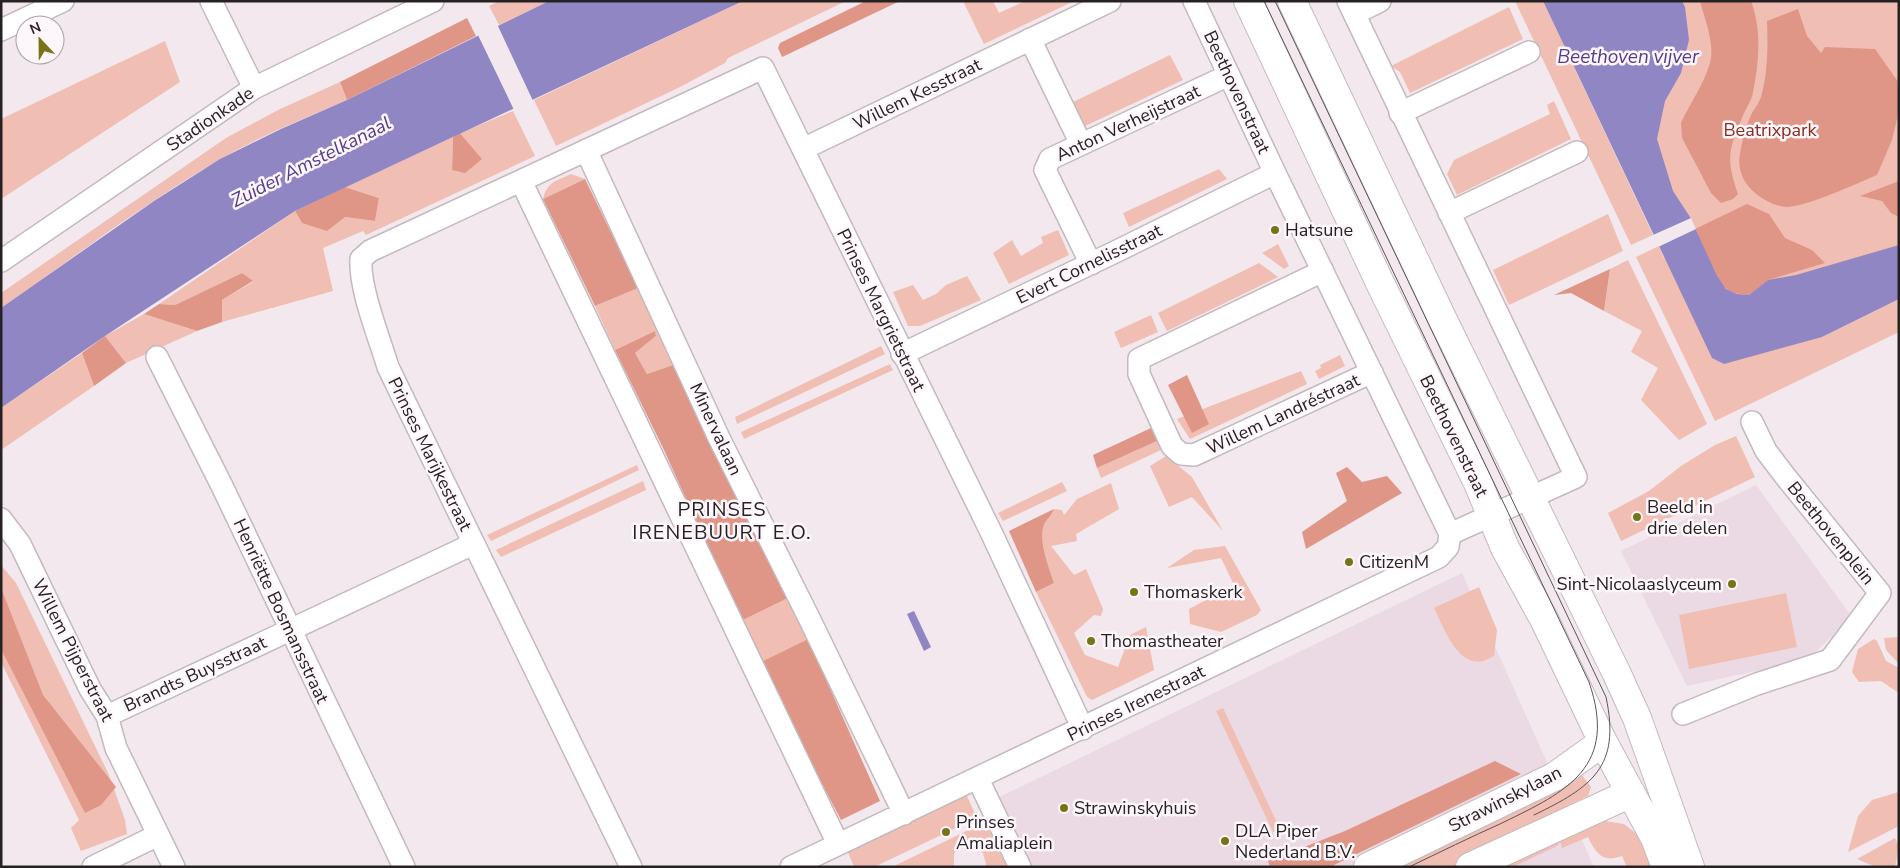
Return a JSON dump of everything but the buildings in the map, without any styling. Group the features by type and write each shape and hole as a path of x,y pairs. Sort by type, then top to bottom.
{"main road":[{"name":"Beethovenstraat","path":"1248,1 1381,285 1478,483 1505,548 1544,619 1603,742 1632,780 1666,867"},
{"path":"1292,1 1637,718 1690,867"},
{"path":"1632,780 1637,718"},
{"name":"Strawinskylaan","path":"1368,867 1554,777 1603,742"},
{"path":"1470,867 1632,780 1664,790"}],"street":[{"path":"1,30 63,1"},
{"path":"212,1 254,88"},
{"name":"Willem Kesstraat","path":"803,149 1110,1"},
{"name":"Beethovenstraat","path":"1194,1 1450,534"},
{"path":"1380,1 1351,8 1576,477 1450,534"},
{"name":"Stadionkade","path":"1,261 254,88 431,2"},
{"path":"1030,39 1081,144"},
{"path":"1400,113 1529,52"},
{"name":"Prinses Margrietstraat","path":"586,150 763,68 991,532 1084,729"},
{"name":"Anton Verheijstraat","path":"1091,264 1045,170 1050,159 1229,75"},
{"name":"Prinses Marijkestraat","path":"586,150 370,251 361,259 360,270 388,367 631,867"},
{"name":"Minervalaan","path":"586,150 719,438 904,814"},
{"path":"1449,213 1577,152"},
{"name":"Evert Cornelisstraat","path":"902,354 1091,264 1275,173"},
{"path":"521,181 838,844"},
{"name":"Willem Landréstraat","path":"1323,271 1139,359 1139,374 1172,446 1181,454 1194,455 1372,372"},
{"name":"Henriëtte Bosmansstraat","path":"157,357 222,486 404,867"},
{"name":"Beethovenplein","path":"1682,714 1757,684 1830,660 1880,593 1766,451 1752,422"},
{"name":"Willem Pijperstraat","path":"1,519 20,544 90,689 107,716 112,727 116,748 174,867"},
{"name":"Prinses Irenestraat","path":"791,867 1084,729 1170,685 1439,557 1448,547 1450,534"},
{"name":"Brandts Buysstraat","path":"107,716 290,629 383,588 473,544"},
{"path":"978,778 1020,867"},
{"path":"93,867 158,835"}],"shaded area":[{"name":"Sint-Nicolaaslyceum","path":"1756,485 1852,617 1807,660 1687,686 1621,551"},
{"path":"1462,573 1594,867 1007,867 979,807"}],"green space":[{"path":"500,1 549,1 499,25 489,6"},
{"path":"743,1 846,1 728,58 725,63 680,87 556,146 534,100"},
{"path":"866,1 900,1 782,57 778,48 780,43"},
{"path":"963,1 993,1 999,13 1025,1 1074,1 984,44"},
{"path":"1515,1 1543,1 1653,235 1631,245"},
{"name":"Beatrixpark","path":"1569,1 1899,1 1899,292 1731,350"},
{"path":"1700,1 1751,1 1757,23 1758,58 1755,81 1752,95 1730,153 1731,171 1738,194 1733,199 1721,203 1711,193 1682,138 1681,123 1704,78 1711,56 1709,32"},
{"path":"1509,7 1523,39 1410,93 1400,72 1391,66"},
{"path":"1798,9 1807,36 1821,53 1825,47 1875,49 1899,83 1899,111 1892,140 1877,175 1819,199 1787,207 1769,202 1749,188 1742,174 1739,159 1746,128 1760,99 1763,88 1767,59 1767,21"},
{"path":"467,18 476,36 347,100 340,82"},
{"path":"165,41 180,82 1,199 1,119"},
{"path":"1170,55 1183,80 1083,127 1071,103"},
{"path":"340,82 347,100 250,143 219,160 136,213 1,308 1,293 226,138 278,110"},
{"path":"1554,101 1571,139 1457,195 1447,174 1454,160 1550,114 1547,105"},
{"path":"513,111 535,156 366,235 363,231 323,248 333,291 222,322 222,300 253,282 242,273 175,305 159,304 295,211 302,223 345,217 375,221 379,198 345,187 453,137 452,170 482,159 460,133"},
{"path":"460,133 482,159 465,173 452,170 453,137"},
{"path":"1219,169 1227,179 1129,227 1123,213"},
{"path":"571,174 585,179 543,199 550,185"},
{"path":"585,179 638,288 595,306 543,199"},
{"path":"1899,181 1899,217 1891,213 1882,201 1860,196"},
{"path":"345,187 379,198 375,221 345,217 327,231 302,223 295,211"},
{"path":"1747,204 1769,214 1785,238 1812,250 1825,263 1768,280 1749,295 1729,291 1717,277 1695,229"},
{"path":"1608,214 1623,251 1509,305 1493,270"},
{"path":"1058,230 1069,255 1009,284 993,253 1012,240 1021,256 1043,243 1041,237"},
{"path":"1278,244 1289,266 1284,269 1262,253"},
{"path":"1659,246 1664,258 1822,337 1899,299 1899,332 1715,421 1636,257"},
{"path":"1628,260 1707,424 1679,440 1641,400 1658,368 1631,352 1642,331 1604,311 1610,269"},
{"path":"1259,263 1278,277 1167,331 1158,313"},
{"path":"1610,269 1604,311 1571,293 1554,295"},
{"path":"242,273 253,281 222,300 222,322 197,331 144,314 159,304 175,305"},
{"path":"967,276 981,300 920,326 908,326 893,292 913,285 923,300 936,294 946,285"},
{"path":"638,288 673,365 647,374 635,353 656,336 655,331 615,350 595,306"},
{"path":"144,314 197,331 126,363 105,336"},
{"path":"1151,315 1158,332 1121,348 1114,332"},
{"path":"655,331 656,336 635,353 647,374 673,365 788,598 741,621 664,450 615,350"},
{"path":"105,336 126,363 94,386 82,353"},
{"path":"881,346 885,354 737,424 735,417"},
{"path":"82,353 94,386 1,450 1,408"},
{"path":"1340,355 1345,366 1319,379 1315,371 1321,368 1320,365"},
{"path":"890,364 893,370 744,439 741,432"},
{"path":"1301,371 1307,384 1190,439 1177,419"},
{"path":"1187,375 1209,424 1192,433 1168,385"},
{"path":"1151,428 1157,441 1097,468 1093,455"},
{"path":"1736,436 1755,477 1621,541 1608,513 1649,491 1681,466 1715,445"},
{"path":"1157,441 1161,450 1101,478 1097,468"},
{"path":"1166,456 1192,477 1223,531 1192,497 1169,507 1150,466"},
{"path":"637,465 639,470 491,541 487,535"},
{"path":"1347,467 1362,482 1387,476 1402,493 1306,549 1302,532 1347,501 1336,473"},
{"path":"643,481 646,490 501,557 496,550"},
{"path":"1062,482 1067,491 1003,521 998,513"},
{"path":"1111,483 1119,509 1076,534 1077,541 1051,546 1074,575 1086,569 1103,609 1101,616 1094,615 1074,633 1085,655 1118,667 1130,635 1146,627 1154,670 1092,700 1087,697 1036,592 1054,583 1042,539 1044,525 1054,509 1062,510 1064,515 1077,499"},
{"path":"1054,509 1044,525 1042,539 1054,583 1036,592 1009,531"},
{"path":"1225,546 1261,610 1257,615 1221,632 1190,624 1189,609 1234,585 1221,558 1167,568 1194,550"},
{"path":"1,565 16,583 109,775 125,820 127,834 81,851 71,828 79,820 1,662"},
{"path":"1479,587 1497,630 1494,656 1483,661 1474,661 1458,652 1434,608"},
{"path":"1,588 43,695 116,787 101,805 85,813 1,649"},
{"path":"1786,593 1797,647 1689,669 1679,615"},
{"path":"788,598 808,639 759,663 741,621"},
{"path":"1899,637 1899,664 1886,650 1884,638"},
{"path":"808,639 880,801 841,820 759,663"},
{"path":"1874,639 1877,641 1886,661 1899,668 1899,693 1881,681 1859,682 1852,672 1858,649"},
{"path":"1223,708 1280,829 1273,832 1216,711"},
{"path":"1495,761 1521,774 1330,867 1270,867 1268,861 1345,831"},
{"path":"1581,774 1591,787 1588,796 1569,805 1554,819 1455,867 1379,867"},
{"path":"1899,792 1899,826 1848,852 1858,816 1872,800"},
{"path":"966,794 977,818 874,867 854,867 847,850"},
{"path":"1605,821 1624,824 1640,837 1654,867 1627,867 1622,856 1605,858 1597,852 1588,837 1562,848 1560,841"},
{"path":"979,825 986,826 989,830 1007,867 985,867 983,853 969,846 961,848 954,853 954,867 892,867"},
{"path":"1895,838 1899,846 1895,867 1876,867 1857,859"},
{"path":"1557,841 1559,845 1513,867 1504,867"}],"water":[{"name":"Zuider Amstelkanaal","path":"549,1 743,1 295,211 105,336 1,408 1,308 154,201 220,159 281,129 347,100"},
{"name":"Beethoven vijver","path":"1543,1 1682,1 1685,7 1689,40 1681,73 1665,101 1657,139 1673,191 1690,217 1717,276 1726,289 1737,294 1749,295 1768,280 1796,275 1899,245 1899,299 1822,337 1724,364 1712,358"},
{"path":"914,611 931,647 924,651 907,614"}],"pier":[{"path":"497,24 534,103 515,112 477,33"},
{"path":"1691,218 1696,229 1658,247 1653,235"}],"tram line":[{"path":"1264,1 1589,682 1596,711 1597,735 1592,756 1581,772 1566,787 1526,811 1409,867"},
{"path":"1275,1 1606,697 1610,721 1609,741 1605,758 1597,772 1572,795 1534,815"}],"place":[{"name":"Hatsune","path":"1275,230"},
{"name":"Beeld in drie delen","path":"1637,517"},
{"name":"CitizenM","path":"1349,562"},
{"name":"Sint-Nicolaaslyceum","path":"1732,584"},
{"name":"Thomaskerk","path":"1134,592"},
{"name":"Thomastheater","path":"1091,641"},
{"name":"Strawinskyhuis","path":"1064,808"},
{"name":"Prinses Amaliaplein","path":"946,832"},
{"name":"DLA Piper Nederland B.V.","path":"1225,841"}],"district":[{"name":"PRINSES IRENEBUURT E.O.","path":"722,520"}]}
